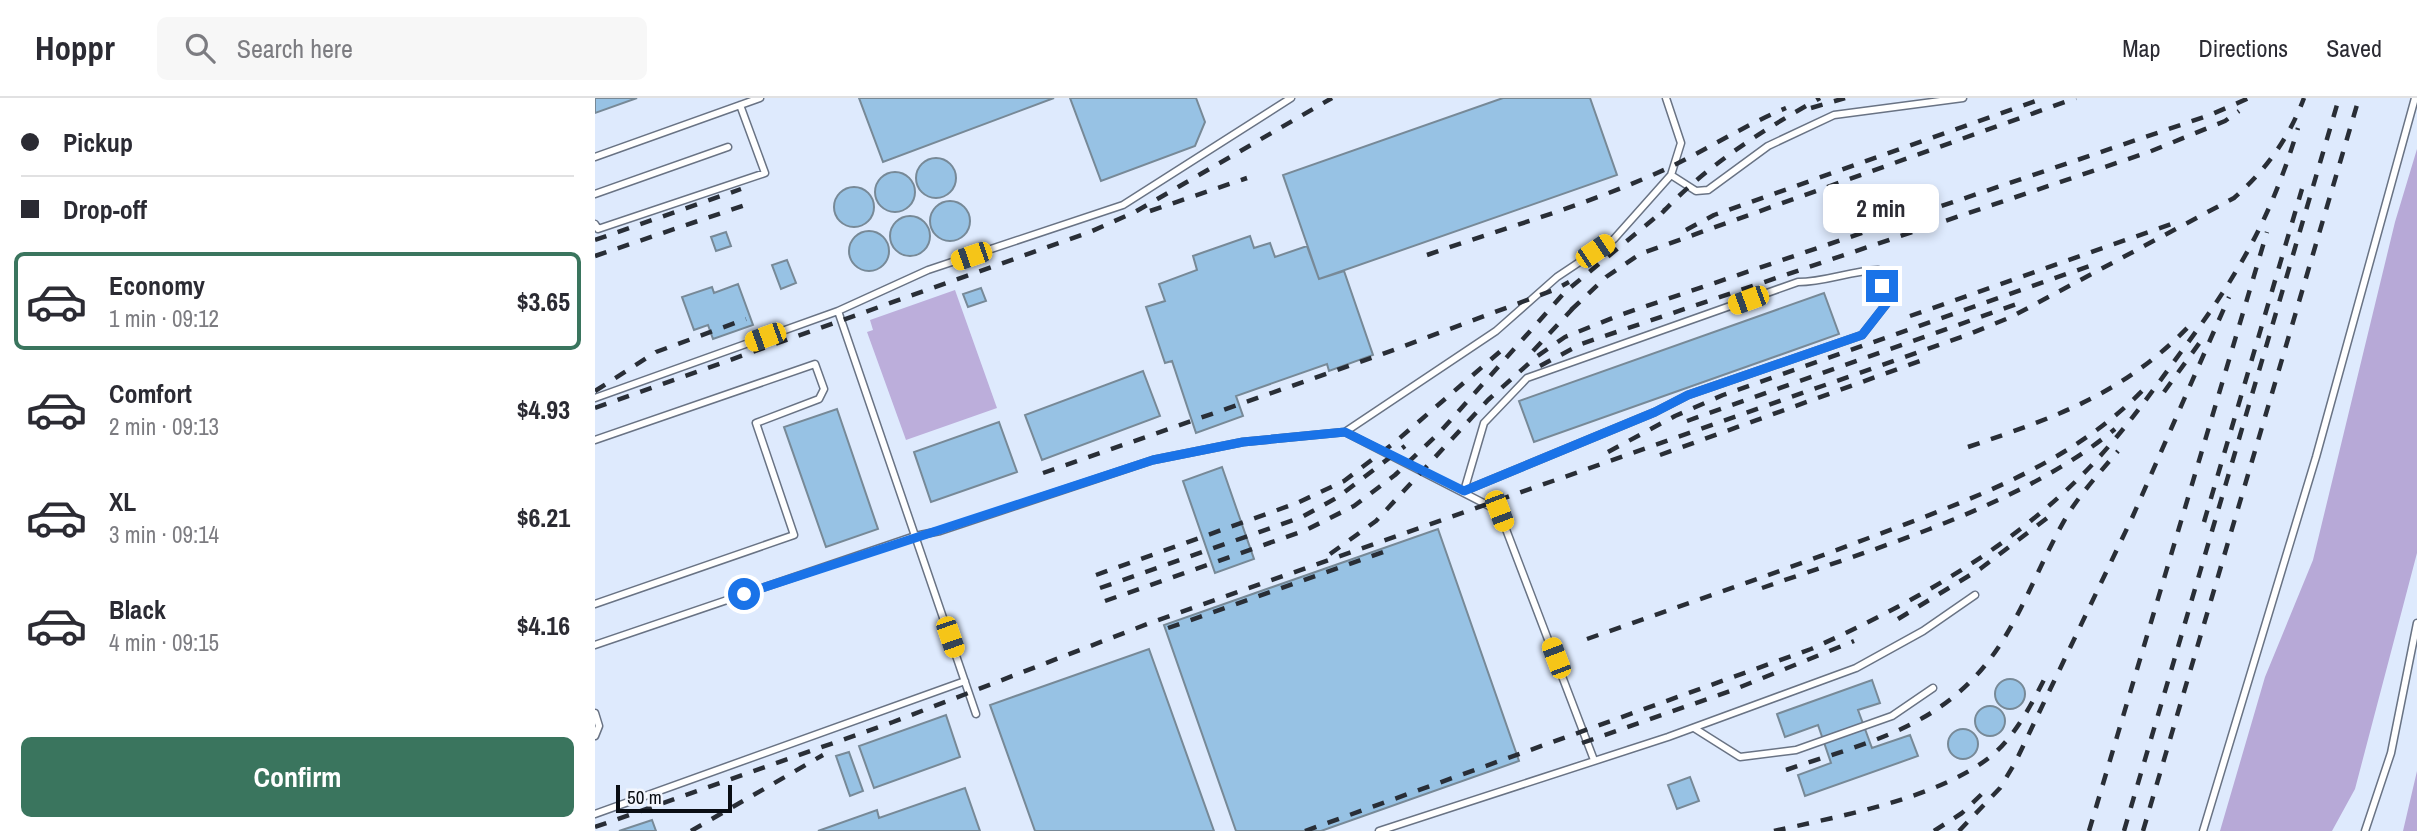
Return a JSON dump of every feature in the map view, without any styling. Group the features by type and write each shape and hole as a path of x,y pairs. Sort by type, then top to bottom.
{"lane":[{"path":"595,157 760,98"},
{"path":"595,398 838,311 928,270 1123,205 1291,98"},
{"path":"595,645 915,536 940,531 1153,460 1243,442 1345,432 1496,331 1557,277 1614,239 1671,175 1681,143 1665,98"},
{"path":"1671,175 1696,191 1708,190 1768,146 1834,115 1963,98"},
{"path":"2203,831 2316,457 2415,98"},
{"path":"595,224 598,229 765,173 740,105"},
{"path":"595,194 727,147"},
{"path":"1878,270 1887,303 1862,335 1688,395 1655,412 1464,491 1484,423 1527,378 1798,282 1824,282 1856,271 1878,270"},
{"path":"838,311 976,714"},
{"path":"595,440 815,364 824,389 819,399 757,423 793,535 595,604"},
{"path":"1345,432 1499,511 1594,760"},
{"path":"1379,831 1694,728 1856,668 1923,631 1975,595"},
{"path":"2365,831 2391,752 2417,623"},
{"path":"595,814 965,681"},
{"path":"1694,728 1740,757 1796,750 1892,716 1933,688"},
{"path":"595,713 599,726 595,736"}],"shaded area":[{"path":"2417,149 2417,553 2355,789 2332,831 2220,831 2265,677 2313,560 2395,222"},
{"path":"955,290 997,408 906,440 867,332 873,330 870,320"},
{"path":"2417,771 2417,831 2403,831"}],"building":[{"path":"595,98 637,98 595,113"},
{"path":"859,98 1054,98 883,162"},
{"path":"1070,98 1196,98 1205,122 1195,146 1101,181"},
{"path":"1503,98 1590,98 1617,175 1319,279 1283,175"},
{"path":"936,158 944,159 950,164 955,170 955,186 950,192 944,197 936,198 928,197 922,192 917,186 916,178 917,170 922,164 928,159"},
{"path":"895,172 903,173 909,178 914,184 914,200 909,206 903,211 895,212 887,211 881,206 876,200 875,192 876,184 881,178 887,173"},
{"path":"854,187 862,188 868,193 873,199 873,215 868,221 862,226 854,227 846,226 840,221 835,215 834,207 835,199 840,193 846,188"},
{"path":"950,201 958,202 964,207 969,213 969,229 964,235 958,240 950,241 942,240 936,235 931,229 930,221 931,213 936,207 942,202"},
{"path":"910,216 918,217 924,222 929,228 929,244 924,250 918,255 910,256 902,255 896,250 891,244 890,236 891,228 896,222 902,217"},
{"path":"869,231 877,232 883,237 888,243 888,259 883,265 877,270 869,271 861,270 855,265 850,259 849,251 850,243 855,237 861,232"},
{"path":"726,232 731,246 716,251 711,237"},
{"path":"1250,236 1254,248 1270,243 1275,257 1307,246 1319,279 1344,271 1373,355 1329,371 1327,364 1236,396 1243,416 1196,433 1172,361 1165,363 1146,307 1165,301 1159,284 1197,270 1193,256"},
{"path":"787,260 796,283 781,289 772,265"},
{"path":"738,284 753,325 713,339 708,325 694,330 682,297 712,287 714,293"},
{"path":"981,288 986,301 968,307 963,294"},
{"path":"1824,293 1839,334 1534,442 1519,401"},
{"path":"1143,371 1160,416 1042,460 1025,415"},
{"path":"837,409 878,529 826,547 784,427"},
{"path":"999,422 1017,472 931,502 914,452"},
{"path":"1222,467 1254,559 1215,573 1183,481"},
{"path":"1438,529 1519,761 1321,831 1236,831 1164,625"},
{"path":"1149,649 1214,831 1035,831 990,705"},
{"path":"2010,679 2021,683 2025,694 2021,705 2010,709 1999,705 1995,694 1999,683"},
{"path":"1872,680 1880,703 1858,710 1872,748 1910,735 1918,756 1805,796 1798,775 1831,763 1818,725 1785,737 1777,714"},
{"path":"1990,706 2001,710 2005,721 2001,732 1990,736 1979,732 1975,721 1979,710"},
{"path":"946,715 960,757 874,788 859,746"},
{"path":"1963,729 1974,733 1978,744 1974,755 1963,759 1952,755 1948,744 1952,733"},
{"path":"849,752 863,791 850,796 836,756"},
{"path":"1690,777 1699,801 1677,809 1668,785"},
{"path":"965,788 980,831 818,831 877,810 879,818"},
{"path":"652,820 656,831 619,831"}],"railway":[{"path":"595,408 1090,232 1135,212 1332,98"},
{"path":"1662,213 1717,164 1820,98"},
{"path":"1811,108 1845,98"},
{"path":"1686,230 1714,215 2044,98"},
{"path":"1571,310 1606,277 1640,254 2076,98"},
{"path":"1330,554 1376,521 1488,400 1536,357 1565,337 1620,315 2210,115 2249,98"},
{"path":"595,827 893,722 1150,623 1967,335 2011,317 2234,198 2275,153 2304,98"},
{"path":"2124,831 2339,98"},
{"path":"2143,831 2359,98"},
{"path":"1427,255 1639,181 1786,108"},
{"path":"1540,366 1581,344 2149,152 2225,121 2239,111"},
{"path":"1305,831 1811,649 1883,615 1986,554 2049,506 2078,479 2119,434 2201,325 2236,272 2264,219 2288,161 2298,128"},
{"path":"1150,211 1247,178"},
{"path":"595,240 741,189"},
{"path":"2204,522 2302,189"},
{"path":"595,256 748,204"},
{"path":"1105,601 1306,530 1354,506 1395,475 1440,432 1565,292 1668,207"},
{"path":"1910,316 2174,223"},
{"path":"2089,831 2267,232"},
{"path":"1608,452 1675,416 1723,395 2095,264"},
{"path":"1043,473 1380,355 1569,282"},
{"path":"1959,831 2000,788 2015,763 2132,518 2229,297"},
{"path":"1687,421 2017,304"},
{"path":"1533,351 1576,305"},
{"path":"595,391 656,352 746,319"},
{"path":"1968,447 2062,412 2117,384 2143,367 2194,321"},
{"path":"2164,392 2203,338"},
{"path":"1096,575 1297,503 1344,481 1394,443 1503,349"},
{"path":"1660,455 1920,361"},
{"path":"1587,639 1831,552 1977,496 2049,461 2082,440 2114,417 2143,390"},
{"path":"1762,588 1899,540 1992,503 2037,481 2115,429"},
{"path":"1100,588 1302,517 1338,497 1405,446"},
{"path":"1786,770 1910,725 1955,696 1978,674 2012,625 2068,514 2118,451"},
{"path":"1898,619 1980,569 2051,515"},
{"path":"1168,628 1389,550"},
{"path":"1582,743 1733,690 1854,641"},
{"path":"1774,831 1887,804 1968,772 1990,757 2008,739 2023,719 2047,674"},
{"path":"691,831 823,755"},
{"path":"1934,831 1962,813 1987,789"}],"route":[{"path":"744,594 1153,460 1243,442 1345,432 1464,491 1655,412 1688,395 1862,335 1887,303 1882,286"}]}
